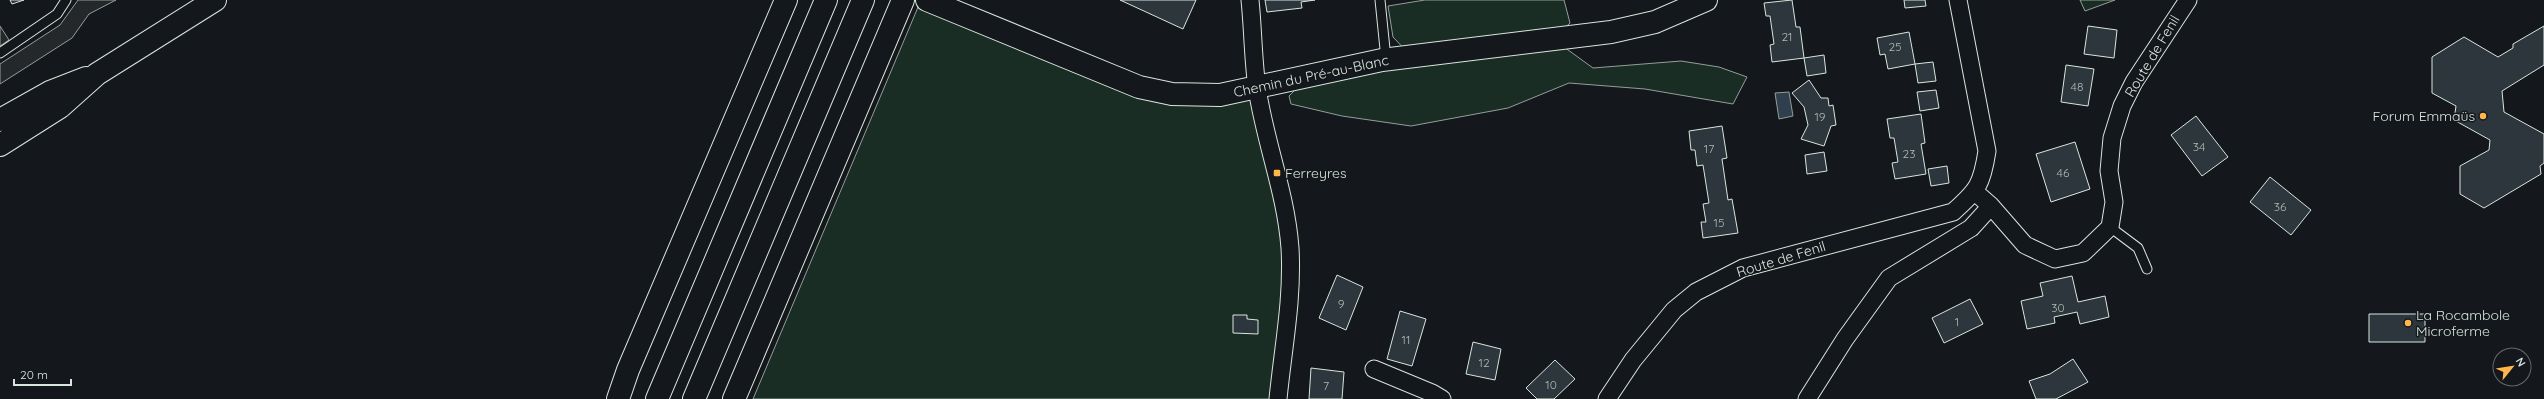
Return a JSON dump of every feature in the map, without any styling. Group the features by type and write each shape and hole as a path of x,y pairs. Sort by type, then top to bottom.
{"main road":[{"path":"0,146 60,108 97,74 215,0"},
{"path":"618,399 628,370 786,0"},
{"path":"657,399 826,0"},
{"path":"694,399 863,0"},
{"path":"734,399 903,0"},
{"name":"Chemin du Pré-au-Blanc","path":"927,0 1140,87 1172,94 1213,95 1257,88 1386,59 1611,32 1655,22 1706,0"},
{"path":"0,120 50,92 97,74"},
{"path":"611,399 628,370"}],"street":[{"path":"1250,0 1257,88 1281,188 1290,246 1291,268 1287,333 1278,399"},
{"name":"Route de Fenil","path":"1607,399 1633,360 1674,310 1696,292 1743,268 1953,212 1975,192 1983,173 1987,151 1958,0"},
{"name":"Route de Fenil","path":"2110,227 2114,202 2109,171 2112,138 2122,106 2134,82 2188,0"},
{"path":"1975,192 1991,206 2025,245 2055,259 2083,253 2110,227"},
{"path":"1807,399 1844,339 1888,278 1971,228 1991,206"},
{"path":"1374,369 1435,394 1442,399"}],"lane":[{"path":"0,53 57,14 66,0"},
{"path":"1380,0 1386,59"},
{"path":"2110,227 2138,248 2147,269"}],"green space":[{"path":"921,0 1139,87 1257,88 1286,215 1278,399 753,399"},
{"path":"1425,0 1564,0 1570,23 1553,39 1593,68 1681,61 1719,67 1747,77 1733,104 1645,89 1569,83 1508,108 1411,126 1342,116 1291,104 1289,96 1309,76 1411,56 1393,37 1388,6"},
{"path":"2080,0 2115,0 2085,11"}],"shaded area":[{"path":"78,0 116,0 89,14 72,38 0,84 0,64 60,25"},
{"path":"0,26 9,40 0,46"}],"water":[{"path":"1789,92 1793,116 1779,119 1775,93"}],"building":[{"path":"10,0 24,0 12,4"},
{"path":"1120,0 1196,0 1183,29"},
{"path":"1265,0 1315,0 1301,2 1302,8 1267,12"},
{"path":"1792,0 1796,27 1800,27 1804,58 1772,62 1770,45 1774,44 1770,16 1766,16 1764,3"},
{"path":"1904,0 1925,0 1926,6 1905,8"},
{"path":"2088,26 2117,30 2114,58 2084,54"},
{"name":"Forum Emmaüs","path":"2544,26 2544,65 2502,91 2504,112 2544,134 2544,163 2540,166 2541,174 2484,208 2460,194 2460,166 2489,150 2490,140 2454,120 2456,106 2432,93 2432,57 2464,37 2498,57 2513,48 2513,44"},
{"path":"1909,32 1915,64 1888,69 1885,54 1880,55 1877,38"},
{"path":"1824,55 1826,73 1807,76 1804,58"},
{"path":"1933,62 1936,81 1918,83 1915,64"},
{"path":"2066,65 2094,69 2088,106 2061,102"},
{"path":"1809,80 1821,98 1828,98 1829,106 1833,105 1836,125 1831,126 1824,146 1801,139 1808,125 1804,107 1792,93"},
{"path":"1936,90 1939,108 1920,111 1917,92"},
{"path":"1921,114 1925,143 1921,144 1926,174 1895,179 1892,163 1898,162 1894,138 1890,138 1887,119"},
{"path":"2196,116 2228,157 2202,176 2171,135"},
{"path":"1722,126 1727,158 1722,159 1728,200 1732,199 1738,233 1703,238 1701,222 1706,222 1703,204 1709,203 1703,165 1697,166 1695,150 1691,150 1689,131"},
{"path":"2075,142 2090,189 2051,202 2036,154"},
{"path":"1824,152 1827,171 1807,174 1805,155"},
{"path":"1947,166 1949,183 1931,186 1928,169"},
{"path":"2270,177 2311,210 2291,235 2250,202"},
{"path":"1337,275 1363,287 1346,330 1319,318"},
{"path":"2072,276 2078,302 2105,296 2109,317 2080,324 2077,312 2054,317 2055,323 2027,329 2021,301 2043,296 2040,283"},
{"path":"1970,299 1983,324 1944,343 1932,318"},
{"path":"1400,311 1426,319 1412,366 1387,359"},
{"path":"2369,314 2425,314 2425,342 2369,342"},
{"path":"1233,315 1247,315 1247,319 1258,320 1258,334 1233,333"},
{"path":"1473,342 1501,349 1495,380 1466,374"},
{"path":"2073,359 2088,382 2056,399 2036,399 2029,381 2050,374"},
{"path":"1555,360 1575,379 1554,399 1537,399 1526,388"},
{"path":"1311,368 1344,372 1342,399 1309,399"}],"place":[{"name":"Forum Emmaüs","path":"2483,116"},
{"name":"Ferreyres","path":"1277,173"},
{"name":"La Rocambole Microferme","path":"2408,323"}]}
